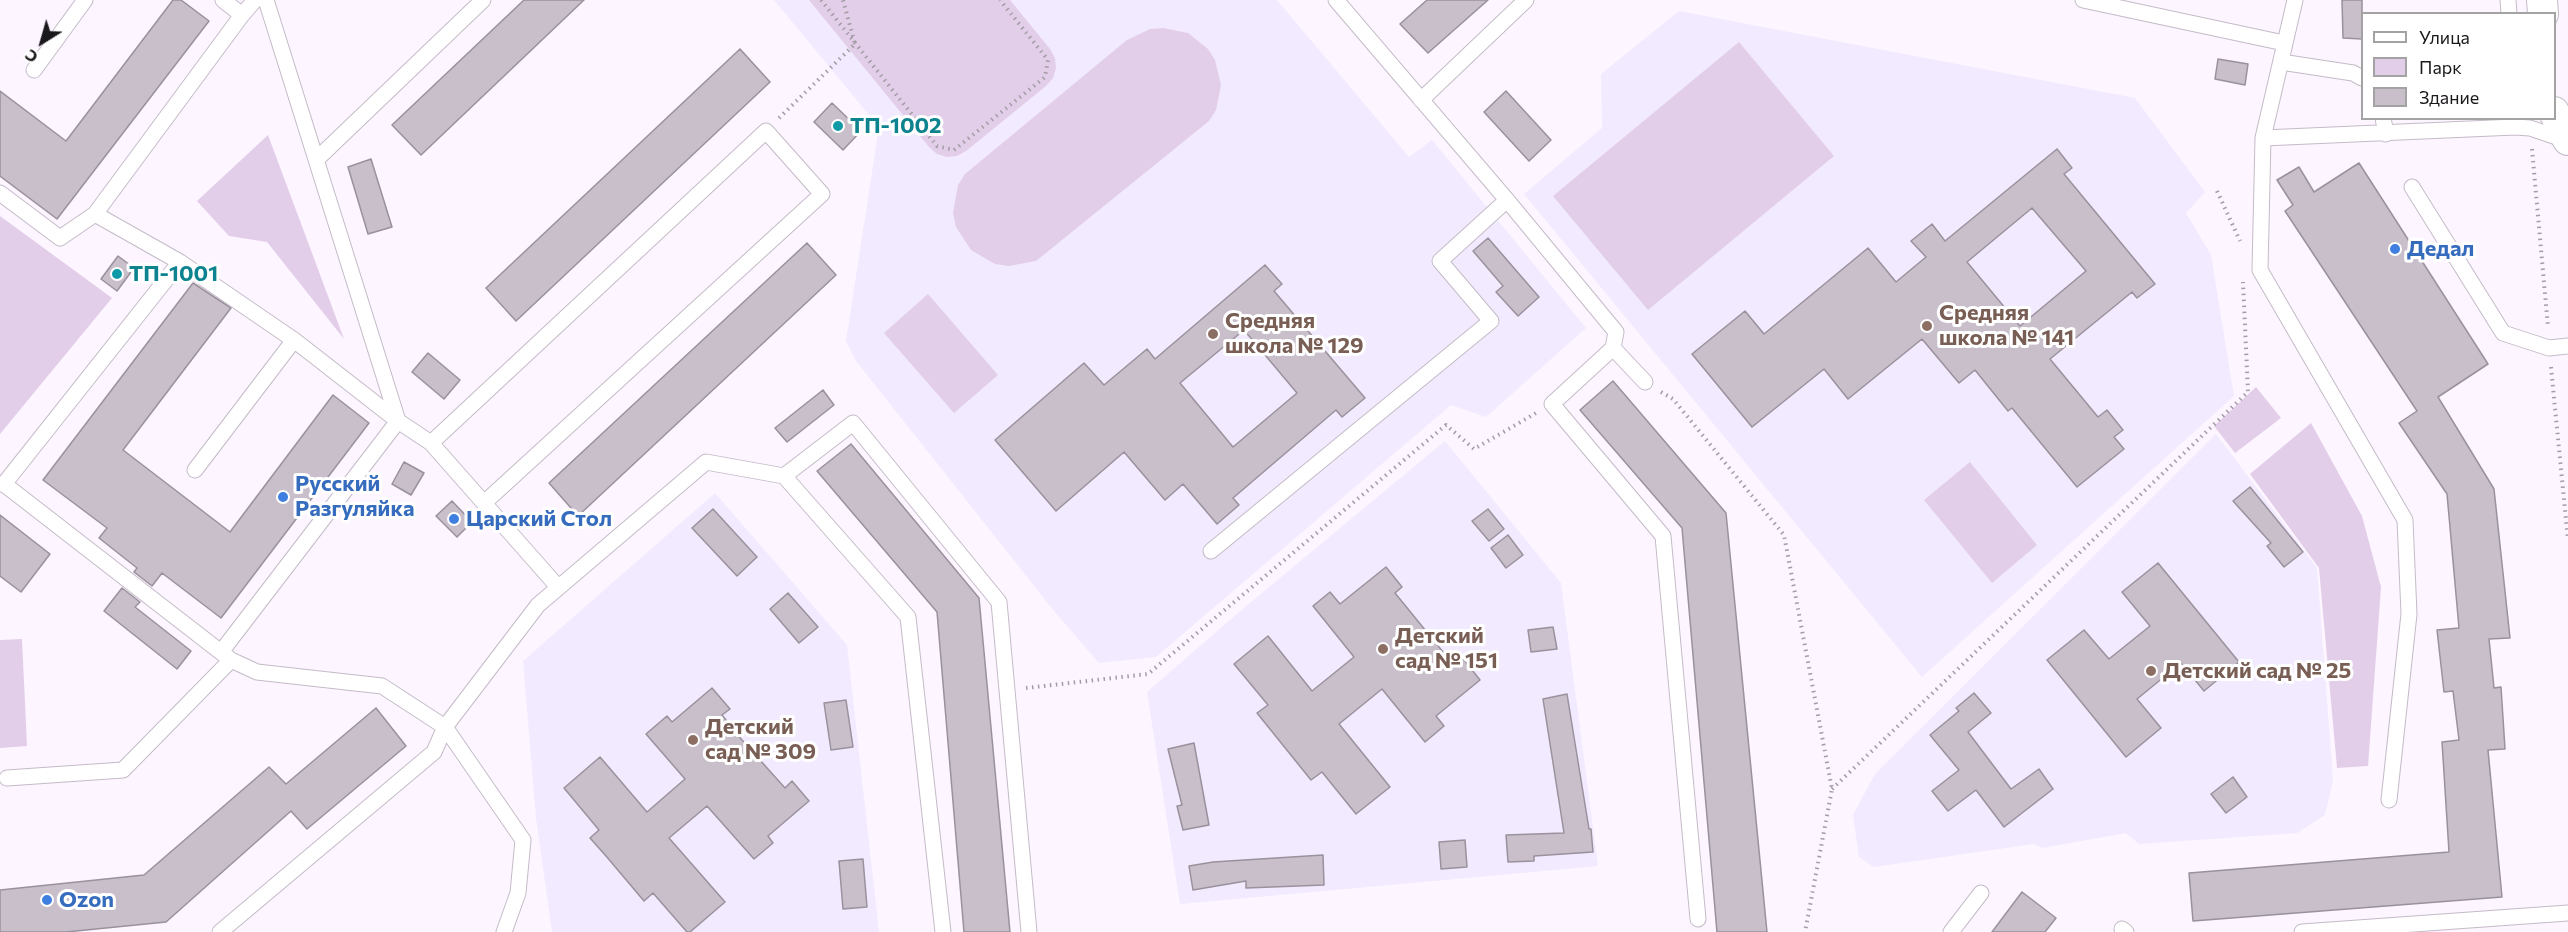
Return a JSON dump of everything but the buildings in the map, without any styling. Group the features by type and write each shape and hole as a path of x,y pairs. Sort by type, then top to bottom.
{"street":[{"path":"2556,116 2568,141"}],"lane":[{"path":"34,70 86,0"},
{"path":"223,0 242,15"},
{"path":"0,193 60,238 95,214 255,0"},
{"path":"266,0 398,422"},
{"path":"317,159 483,0"},
{"path":"1335,0 1508,200 1616,332 1613,348 1552,404 1663,536 1698,919"},
{"path":"1421,100 1526,0"},
{"path":"2083,0 2284,43"},
{"path":"2295,0 2263,138 2260,270 2405,520 2409,614 2389,800"},
{"path":"2281,62 2353,73 2361,77"},
{"path":"2263,138 2385,126 2515,123 2568,141"},
{"path":"431,443 766,131 822,194 484,503"},
{"path":"2412,187 2503,333 2549,348 2568,346"},
{"path":"1211,551 1491,321 1440,261 1508,200"},
{"path":"95,214 180,262 294,340 398,422 431,443 558,587"},
{"path":"180,262 2,484 226,656 257,672 382,686 445,727 523,840 518,893 504,932"},
{"path":"195,470 294,340"},
{"path":"1613,348 1645,381"},
{"path":"7,778 123,770 226,656 398,422"},
{"path":"784,476 853,423 999,602 1029,932"},
{"path":"220,932 434,752 445,727 538,605 706,462 784,476 908,617 943,932"},
{"path":"1952,932 1981,893"},
{"path":"2302,932 2473,926 2568,913"}],"path":[{"path":"821,0 938,146 954,150 1045,77 1048,60 1000,0"},
{"path":"843,0 855,44"},
{"path":"766,131 855,44"},
{"path":"2217,191 2242,244"},
{"path":"1832,789 2248,392 2243,279"},
{"path":"1645,381 1673,399 1784,535 1832,789 1805,932"},
{"path":"1008,690 1148,674 1446,425 1474,449 1552,404"}],"shaded area":[{"name":"Средняя школа № 129","path":"774,0 1277,0 1409,157 1432,140 1586,328 1486,417 1451,405 1156,657 1099,663 1054,611 856,361 846,341 879,127"},
{"name":"Средняя школа № 141","path":"1679,11 2135,98 2205,192 2186,213 2211,255 2234,396 1922,677 1524,194 1602,128 1601,74"},
{"name":"Детский сад № 25","path":"2216,434 2317,568 2333,780 2325,815 2297,833 2139,844 2126,833 2042,848 2034,844 1874,867 1859,857 1853,815 1875,774"},
{"name":"Детский сад № 151","path":"1445,441 1561,583 1598,866 1180,904 1147,692 1245,607"},
{"name":"Детский сад № 309","path":"715,493 847,645 879,932 552,932 536,818 523,661"}],"green space":[{"path":"809,0 1010,0 1050,49 1055,58 1056,68 1053,78 1046,86 966,151 957,156 947,157 937,154 929,147"},
{"path":"1163,28 1188,33 1208,49 1215,60 1221,85 1216,110 1209,121 1036,261 1009,266 995,264 971,250 956,227 953,213 958,185 965,174 1127,40 1150,29"},
{"path":"1739,42 1834,156 1648,310 1553,196"},
{"path":"268,135 344,339 267,242 229,236 197,201"},
{"path":"0,216 112,298 0,434"},
{"path":"928,294 998,375 954,413 884,333"},
{"path":"2256,387 2281,418 2235,453 2214,426"},
{"path":"2311,423 2362,516 2381,587 2368,766 2337,768 2319,568 2250,474"},
{"path":"1970,462 2037,545 1992,583 1924,500"},
{"path":"22,639 27,746 0,748 0,640"}],"place":[{"name":"ТП-1002","path":"838,126"},
{"name":"Дедал","path":"2395,249"},
{"name":"ТП-1001","path":"117,274"},
{"name":"Средняя школа № 141","path":"1927,326"},
{"name":"Средняя школа № 129","path":"1213,334"},
{"name":"Русский Разгуляйка","path":"283,497"},
{"name":"Царский Стол","path":"454,519"},
{"name":"Детский сад № 151","path":"1383,649"},
{"name":"Детский сад № 25","path":"2151,671"},
{"name":"Детский сад № 309","path":"693,740"},
{"name":"Ozon","path":"47,900"}]}
